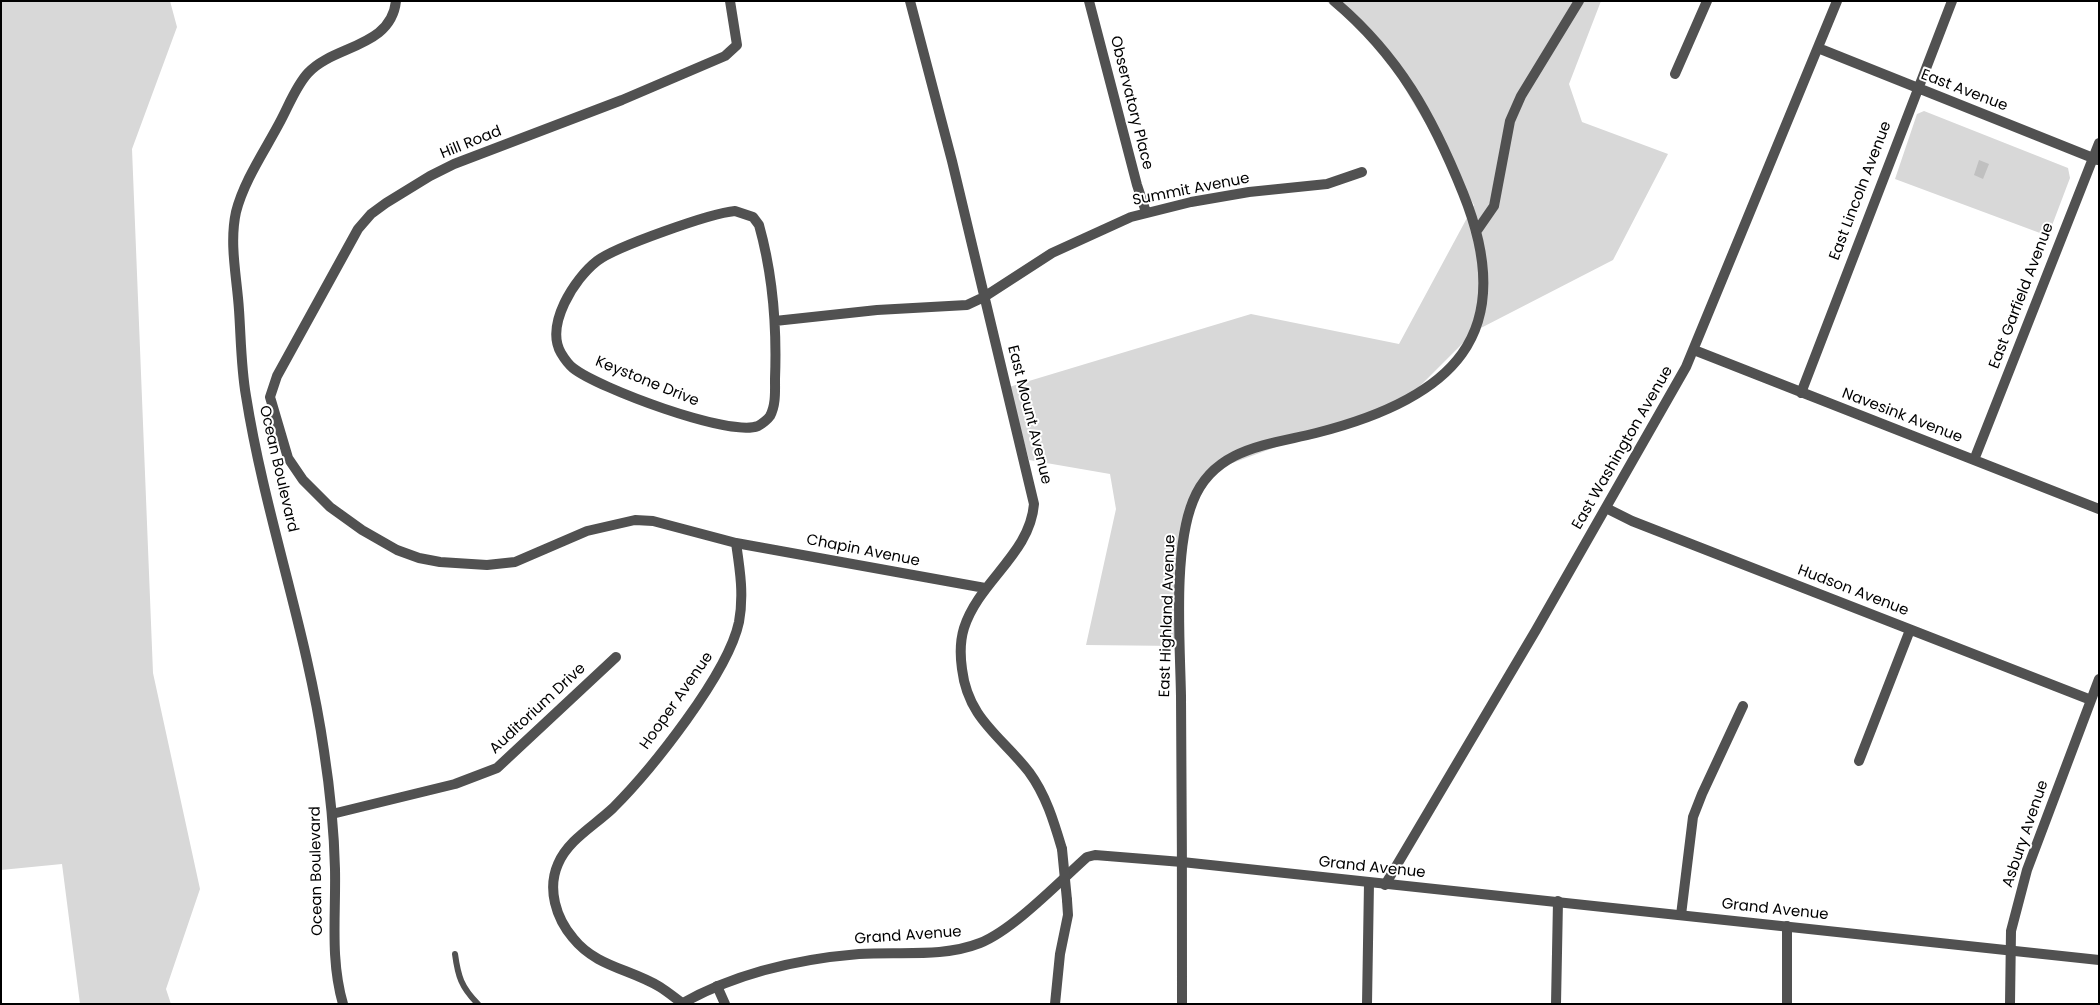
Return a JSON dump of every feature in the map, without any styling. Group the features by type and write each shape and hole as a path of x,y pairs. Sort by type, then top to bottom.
{"street":[{"name":"Ocean Boulevard","path":"343,1004 338,988 334,944 335,873 332,814 316,705 254,438 246,394 235,265 234,224 236,210 247,185 302,80 320,62 372,38 383,29 392,17 396,1"},
{"name":"Hill Road","path":"730,1 738,45 725,56 622,100 454,164 430,176 371,214 358,229 337,267 277,376 270,397 288,458 303,480 330,507 362,530 397,550 419,558 487,566 507,563 525,558 587,531 635,520 653,521 736,543"},
{"name":"East Mount Avenue","path":"910,1 952,161 1034,504 1029,532 985,588 969,616 961,642 962,673 966,693 982,722 1028,772 1039,788 1049,808 1062,849 1068,915 1060,954 1055,1004"},
{"name":"Observatory Place","path":"1089,1 1137,185 1146,212"},
{"name":"East Highland Avenue","path":"1182,1004 1180,620 1182,550 1187,520 1193,501 1211,472 1228,458 1257,446 1317,433 1360,420 1405,400 1429,386 1449,370 1470,343 1481,314 1485,278 1476,232 1443,144 1395,63 1374,38 1334,1"},
{"path":"1476,232 1494,206 1510,121 1522,96 1579,1"},
{"path":"1675,74 1707,1"},
{"name":"East Washington Avenue","path":"1385,885 1606,508 1664,407 1694,350 1837,1"},
{"name":"East Lincoln Avenue","path":"1801,393 1952,1"},
{"name":"East Avenue","path":"1818,48 2096,159"},
{"name":"East Garfield Avenue","path":"1974,460 2096,159 2099,143"},
{"name":"Summit Avenue","path":"984,297 998,286 1069,244 1146,212 1249,192 1327,184 1362,172"},
{"name":"Keystone Drive","path":"735,211 753,217 759,225 765,247 775,321 774,405 770,415 758,426 743,427 708,422 657,405 574,368 561,353 555,331 557,321 568,296 597,261 613,252 712,215 735,211"},
{"path":"775,321 877,310 967,305 984,297"},
{"name":"Navesink Avenue","path":"1694,350 2099,509"},
{"name":"Hudson Avenue","path":"1606,508 1632,521 2091,700"},
{"name":"Chapin Avenue","path":"736,543 985,588"},
{"name":"Hooper Avenue","path":"681,1003 660,986 607,965 584,950 562,921 554,903 553,880 557,865 571,845 612,808 644,774 695,706 728,653 739,623 743,597 736,543"},
{"path":"1859,761 1910,630"},
{"name":"Auditorium Drive","path":"332,814 455,784 497,768 616,657"},
{"name":"Asbury Avenue","path":"2010,1004 2011,931 2027,870 2099,679"},
{"path":"1681,915 1693,817 1744,706"},
{"name":"Grand Avenue","path":"681,1003 717,986 765,970 814,960 860,954 939,952 970,947 1003,930 1086,857 1095,855 1182,862 1385,885 1558,901 2099,960"},
{"path":"1367,1004 1369,883"},
{"path":"1556,1004 1558,901"},
{"path":"1787,926 1787,1004"},
{"path":"717,986 725,1004"}],"lane":[{"path":"455,954 459,978 468,994 478,1004"}],"shaded area":[{"path":"1,1 170,1 177,27 132,149 153,673 200,889 166,989 171,1004 80,1004 62,864 1,870"},
{"path":"1326,1 1601,1 1569,84 1582,122 1668,154 1613,260 1475,331 1407,399 1216,469 1181,530 1178,646 1086,645 1116,509 1110,474 1029,460 1009,387 1251,314 1399,344 1474,205 1379,45"},
{"path":"1924,111 2068,168 2070,178 2048,236 1895,179 1917,114"}],"building":[{"path":"1979,160 1989,164 1983,179 1974,175"}]}
